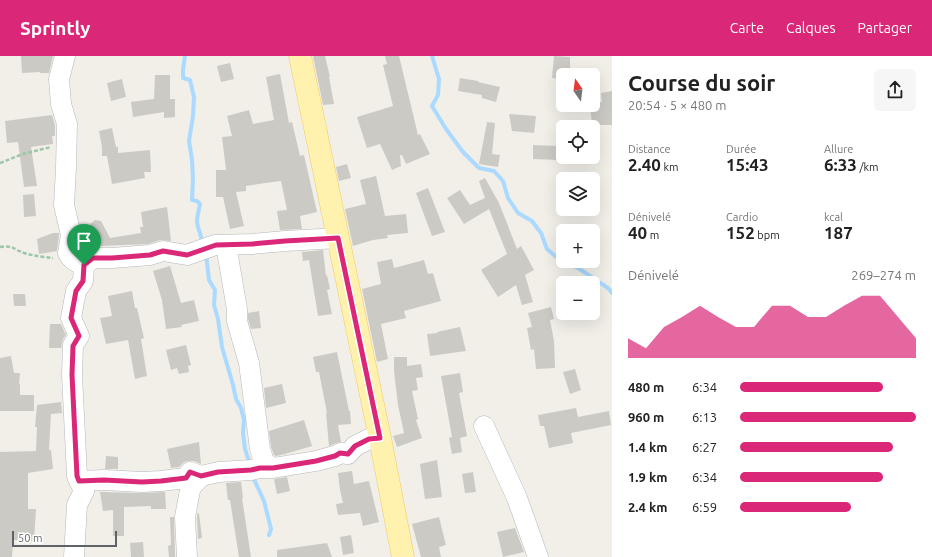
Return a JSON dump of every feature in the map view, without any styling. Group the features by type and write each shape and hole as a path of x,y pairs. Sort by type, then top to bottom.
{"main road":[{"path":"300,56 404,557"}],"street":[{"path":"65,56 59,79 61,104 67,124 64,205 71,235 68,251 77,260 83,281 76,291 71,318 79,336 73,346 72,375 77,476 84,492 77,505 74,557"},
{"path":"77,260 150,255 163,251 187,255 214,245 338,238"},
{"path":"226,245 235,298 237,321 249,363 260,449 264,462 273,468"},
{"path":"484,426 517,498 538,557"},
{"path":"79,481 161,481 186,478 190,472 201,476 218,472 273,468 316,461 335,456 340,453 348,454 355,446 369,439 380,438"},
{"path":"188,557 185,517 192,486 201,476"}],"path":[{"path":"0,163 22,154 51,147 67,148"},
{"path":"0,247 9,246 24,252 44,257 77,260"}],"building":[{"path":"21,56 53,56 49,73 22,73"},
{"path":"313,56 325,56 334,104 323,105"},
{"path":"385,56 399,56 418,135 420,134 430,154 406,164 402,155 400,155 401,166 392,170 380,144 367,148 357,117 393,106 383,65 387,64"},
{"path":"554,56 570,57 570,68 556,68 556,78 552,78"},
{"path":"230,63 234,79 221,82 217,66"},
{"path":"280,74 289,123 292,122 300,156 304,155 317,212 300,216 302,229 280,230 277,211 287,210 281,181 246,186 246,191 236,192 244,226 230,229 223,197 216,197 216,170 226,170 222,137 232,136 227,116 249,110 253,124 274,120 266,77"},
{"path":"155,75 170,75 170,99 175,99 175,117 164,118 164,112 133,117 131,102 154,99"},
{"path":"460,78 500,87 496,102 482,98 482,95 458,91"},
{"path":"122,79 126,97 111,101 107,83"},
{"path":"612,91 612,125 600,125 600,120 592,120 591,112 600,112 600,102 602,102 601,93"},
{"path":"509,114 536,116 534,133 512,131"},
{"path":"52,115 55,126 55,136 52,136 53,144 31,147 37,186 24,187 18,142 7,143 5,121"},
{"path":"487,122 495,123 492,154 500,155 498,167 479,164"},
{"path":"112,128 116,147 118,147 118,153 150,150 151,172 144,172 145,178 112,184 107,156 102,156 99,131"},
{"path":"533,145 556,146 556,160 533,159"},
{"path":"347,164 351,178 339,181 336,167"},
{"path":"376,176 385,216 406,214 408,233 387,235 388,238 373,240 353,246 345,209 366,204 360,180"},
{"path":"485,178 499,203 517,249 521,246 534,270 525,275 533,302 522,305 516,285 498,297 481,270 507,254 489,209 464,224 447,198 460,190 470,205 485,198 479,181"},
{"path":"428,188 445,232 432,236 416,193"},
{"path":"34,194 36,216 24,217 23,195"},
{"path":"167,207 171,241 160,240 148,244 101,246 90,224 95,220 101,221 110,238 141,233 140,227 143,227 141,212"},
{"path":"53,233 59,233 57,251 39,254 37,239"},
{"path":"81,244 88,244 87,248 82,252 80,251"},
{"path":"323,250 326,276 327,275 330,289 327,290 332,314 318,316 309,260 303,261 302,252"},
{"path":"392,259 394,268 424,260 428,274 433,273 441,301 404,311 406,318 381,324 388,359 377,362 362,289 381,284 377,262"},
{"path":"170,266 181,303 194,300 199,321 181,325 182,327 166,329 162,300 153,271"},
{"path":"132,291 135,308 137,308 144,338 141,339 147,376 135,379 128,340 106,344 100,318 112,316 108,296"},
{"path":"13,294 25,294 26,306 14,306"},
{"path":"551,307 554,319 550,320 554,341 555,368 536,369 534,349 531,350 527,328 532,327 528,313"},
{"path":"259,311 261,328 251,329 248,313"},
{"path":"50,324 61,324 66,335 63,339 61,348 49,348"},
{"path":"460,327 466,351 430,356 427,334"},
{"path":"186,345 191,365 188,366 189,372 179,374 177,368 171,370 166,350"},
{"path":"337,352 350,411 351,424 338,425 341,442 329,446 327,413 319,372 316,372 313,357"},
{"path":"11,356 14,373 20,373 20,395 34,395 34,411 0,411 0,358"},
{"path":"394,357 407,357 407,366 421,364 423,377 416,378 418,390 412,391 418,419 416,420 422,438 397,447 393,436 404,433 398,405"},
{"path":"575,369 581,390 570,394 563,372"},
{"path":"460,373 463,392 459,393 467,436 460,438 462,452 452,454 449,438 452,437 441,376"},
{"path":"282,384 286,403 266,408 264,388"},
{"path":"61,402 62,413 51,414 49,450 51,450 53,469 28,473 28,509 36,509 34,541 13,540 12,557 0,557 0,452 36,451 37,427 35,427 37,405"},
{"path":"576,408 578,417 609,411 611,425 571,433 573,443 549,448 544,426 540,426 538,415"},
{"path":"304,420 312,446 285,454 274,455 271,447 269,431"},
{"path":"199,442 201,464 194,461 189,461 184,462 179,467 171,468 167,449"},
{"path":"106,456 118,457 118,469 105,469"},
{"path":"437,460 442,497 425,499 420,464"},
{"path":"352,471 354,484 369,481 379,522 363,526 360,513 338,515 336,504 343,503 338,473"},
{"path":"473,472 476,492 465,493 462,474"},
{"path":"287,477 290,491 277,494 274,479"},
{"path":"241,482 251,557 239,557 230,500 228,500 226,483"},
{"path":"100,492 165,492 166,509 151,509 151,506 124,507 124,536 113,536 113,510 103,511"},
{"path":"199,513 202,538 198,539 197,514"},
{"path":"170,517 174,517 175,557 169,557 168,546 171,545"},
{"path":"439,517 446,545 439,547 441,557 421,557 412,524"},
{"path":"515,528 524,552 503,557 497,532"},
{"path":"351,535 354,553 343,555 340,537"},
{"path":"143,542 144,557 131,557 130,543"},
{"path":"327,543 332,557 277,557 277,550"}],"waterway":[{"path":"185,56 183,78 190,80 194,97 189,141 193,179 192,200 197,201 200,204 197,221 202,244"},
{"path":"432,56 439,79 438,95 432,106 446,129 463,152 479,168 494,171 503,181 508,198 518,213 532,221 541,233 547,249 560,260 578,268 608,288 612,293"},
{"path":"206,254 209,280 215,290 214,305 218,319 222,347 236,399 241,408 244,420 243,433 245,449 250,465"},
{"path":"252,475 264,501 271,529 269,535"}],"route":[{"path":"338,238 380,438 369,439 355,446 348,454 340,453 335,456 295,465 218,472 201,476 190,472 186,478 161,481 79,481 77,476 72,375 73,346 79,336 71,318 76,291 83,281 84,265 93,258 153,255 163,251 187,255 216,245 338,238"}]}
